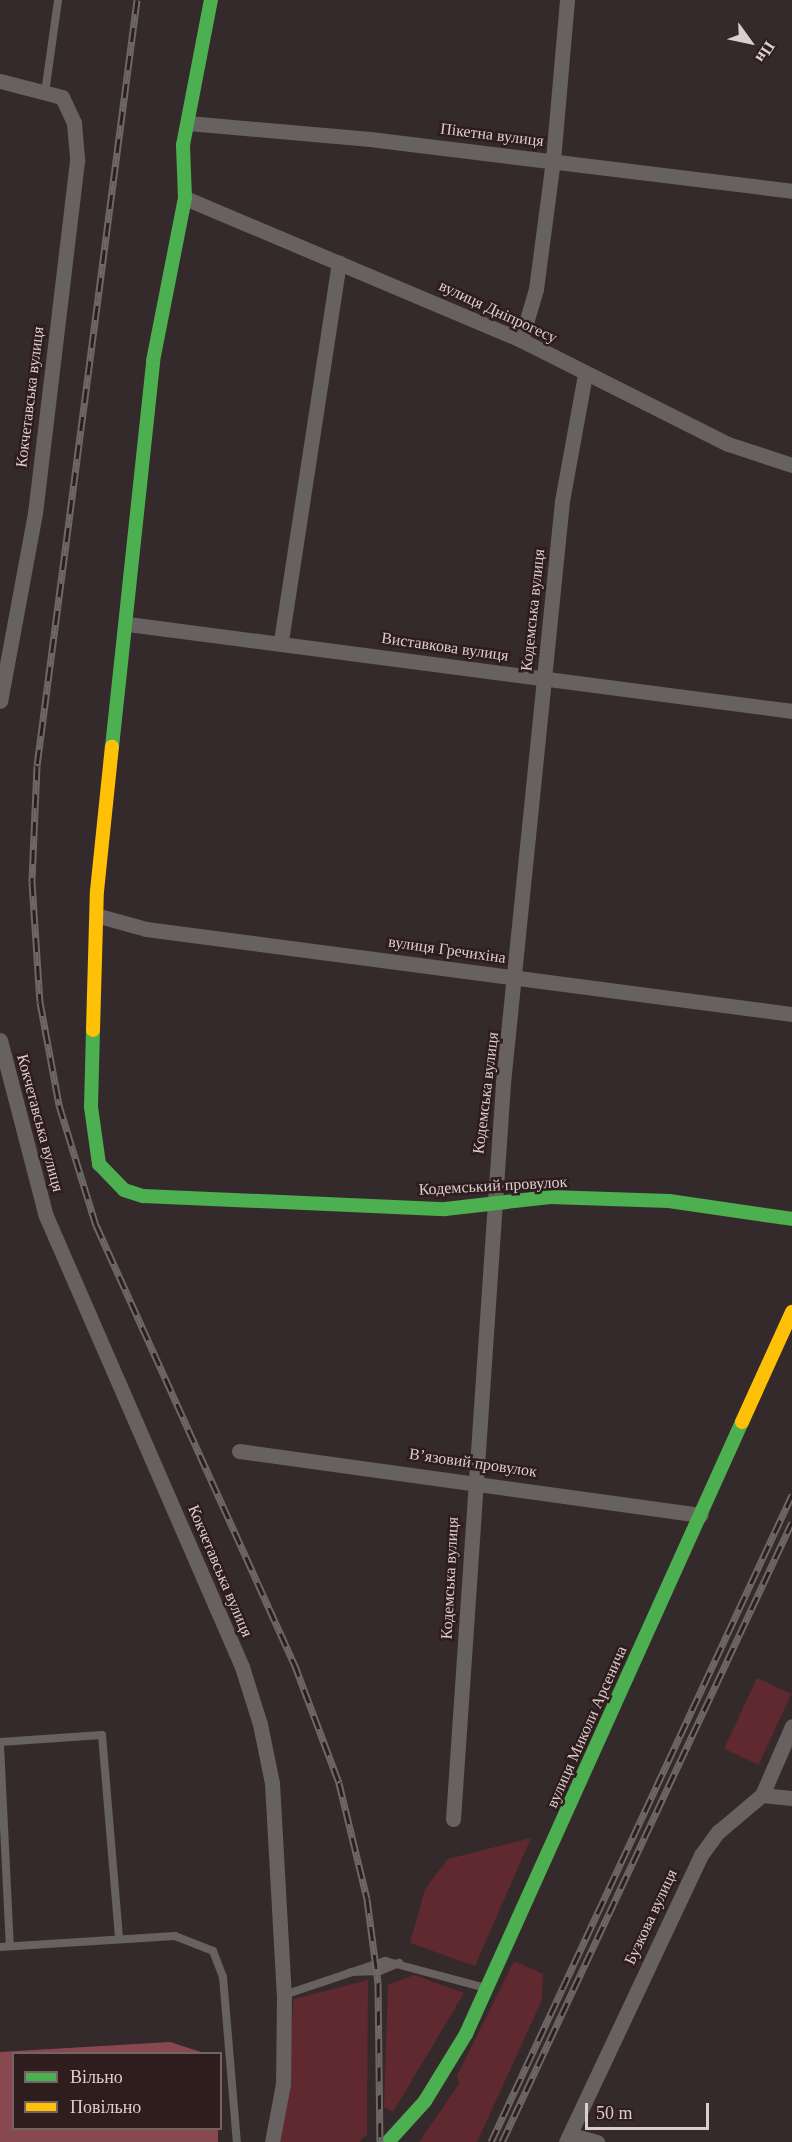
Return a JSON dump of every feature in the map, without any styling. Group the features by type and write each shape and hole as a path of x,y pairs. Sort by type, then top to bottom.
{"street":[{"path":"99,916 153,361 185,198 181,167 211,0"},
{"path":"521,340 536,289 553,160 567,0"},
{"path":"0,81 45,93"},
{"name":"Кокчетавська вулиця","path":"0,701 35,513 76,162 74,123 62,97 45,93"},
{"name":"Пікетна вулиця","path":"188,123 553,160 792,191"},
{"name":"вулиця Дніпрогесу","path":"185,198 521,340 728,444 792,465"},
{"path":"281,641 339,262"},
{"name":"Кодемська вулиця","path":"453,1819 473,1482 493,1203 518,978 562,501 585,374"},
{"name":"Виставкова вулиця","path":"128,624 281,641 792,711"},
{"name":"вулиця Гречихіна","path":"99,916 146,929 792,1014"},
{"name":"Кодемський провулок","path":"99,916 92,977 92,1107 99,1164 124,1190 143,1196 444,1209 550,1197 669,1201 792,1219"},
{"name":"Кокчетавська вулиця","path":"0,1040 46,1216 233,1646 260,1724 272,1783 284,1995 284,2076 272,2142"},
{"name":"вулиця Миколи Арсенича","path":"388,2142 442,2076 487,1988 792,1312"},
{"name":"Вʼязовий провулок","path":"239,1451 701,1515"},
{"name":"Бузкова вулиця","path":"568,2138 701,1855 718,1832 762,1795 792,1726"},
{"path":"762,1795 792,1798"},
{"path":"568,2138 597,2142"}],"lane":[{"path":"45,93 58,0"},
{"path":"10,1946 0,1744 102,1735 119,1938"},
{"path":"0,1947 175,1936 213,1951 223,1977 237,2142"},
{"path":"284,1995 374,1961 399,1963 487,1988"}],"shaded area":[{"path":"757,1678 791,1694 758,1765 724,1749"},
{"path":"531,1838 475,1966 410,1943 425,1889 448,1859"},
{"path":"514,1961 543,1974 542,2000 477,2142 419,2142 459,2084 457,2076"},
{"path":"414,1975 464,1993 393,2112 384,2107 388,1985"},
{"path":"368,1980 367,2134 359,2142 280,2142 294,1999"},
{"path":"170,2042 201,2052 12,2052 12,2130 218,2130 218,2142 0,2142 0,2052"}],"railway":[{"path":"137,0 37,766 32,882 40,1002 59,1105 96,1225 294,1663 339,1783 367,1899 378,1983 380,2142"},
{"path":"491,2142 792,1495"},
{"path":"502,2142 792,1522"}],"traffic: fast":[{"path":"112,747 153,361 185,198 183,145 211,0"},
{"path":"93,1030 91,1107 99,1164 124,1190 143,1196 445,1209 550,1197 669,1201 792,1219"},
{"path":"388,2142 425,2101 466,2034 742,1422"}],"traffic: slow":[{"path":"93,1030 97,891 112,747"},
{"path":"742,1422 792,1312"}]}
